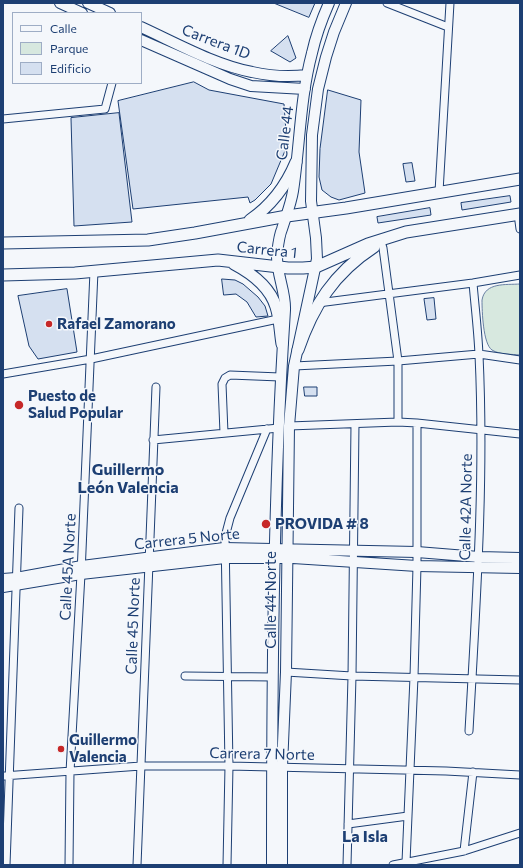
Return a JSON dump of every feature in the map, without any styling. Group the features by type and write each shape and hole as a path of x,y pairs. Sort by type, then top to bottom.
{"main road":[{"path":"60,3 80,12"},
{"path":"88,3 108,12"},
{"name":"Calle 44","path":"278,267 277,256 282,229 293,192 307,76 318,30 328,3"},
{"name":"Calle 44","path":"316,267 317,248 311,201 312,135 318,89 334,32 346,3"},
{"name":"Carrera 1D","path":"142,27 234,68 284,76 307,76"},
{"name":"Carrera 1D","path":"142,40 230,80 250,86 305,89"},
{"path":"250,86 253,72"},
{"path":"248,223 274,200 286,182 296,162"},
{"name":"Carrera 1","path":"3,243 148,240 520,179"},
{"name":"Carrera 1","path":"3,275 75,273 218,260 294,269 316,267 368,244 396,234 519,214"},
{"path":"298,350 306,326 318,303 335,280 364,253 396,234"},
{"path":"218,260 234,264 249,272 261,283 276,307 282,344"},
{"name":"Calle 44 Norte","path":"278,267 285,306 280,377 284,427 287,553 286,672 282,768 282,865"},
{"name":"Calle 44 Norte","path":"272,865 275,553 284,427 294,366 316,267"},
{"name":"Carrera 5 Norte","path":"353,557 417,552 520,568"},
{"name":"Carrera 5 Norte","path":"3,587 16,582 82,570 225,553 287,553 353,557 417,566 520,558"},
{"name":"Carrera 5 Norte","path":"3,579 16,582"}],"street":[{"path":"387,3 448,27"},
{"path":"439,192 450,3"},
{"path":"3,119 106,109 112,84"},
{"path":"519,214 520,229"},
{"path":"381,242 398,361 398,422"},
{"name":"Calle 45A Norte","path":"69,865 70,772 82,570 94,271"},
{"path":"318,303 473,283 520,275"},
{"name":"Calle 42A Norte","path":"469,731 478,561 480,430 479,354 473,283"},
{"path":"3,374 91,359 278,319"},
{"path":"294,366 398,361 479,354 520,360"},
{"path":"224,433 222,384 225,378 230,375 280,377"},
{"name":"Calle 45 Norte","path":"137,865 156,387"},
{"path":"154,440 284,427 398,422 520,434"},
{"path":"406,862 417,566 417,423"},
{"path":"347,865 352,676 355,424"},
{"path":"228,865 229,766 225,537 230,518 267,429"},
{"path":"6,865 6,776 19,508"},
{"path":"286,672 352,676 520,680"},
{"path":"185,676 273,677"},
{"name":"Carrera 7 Norte","path":"6,776 141,766 272,767 473,772 520,775"},
{"path":"464,851 473,772"},
{"path":"348,824 408,816"},
{"path":"393,865 464,851 520,833"}],"green space":[{"path":"520,284 520,355 495,352 489,347 485,334 482,305 484,294 492,287"}],"building":[{"path":"274,3 315,3 309,17"},
{"path":"288,36 296,58 290,62 271,51"},
{"path":"194,82 209,90 284,104 287,146 271,184 250,203 248,197 133,209 118,101"},
{"path":"328,90 361,100 359,152 365,193 339,200 331,197 322,190 319,177 320,149"},
{"path":"119,113 132,222 74,226 71,118"},
{"path":"412,163 415,181 406,182 403,164"},
{"path":"510,196 511,202 462,210 461,203"},
{"path":"430,208 431,215 378,223 377,217"},
{"path":"222,279 235,280 243,284 258,297 265,306 268,316 256,317 247,302 236,294 224,295"},
{"name":"Rafael Zamorano","path":"67,289 77,352 38,359 29,346 18,296"},
{"path":"434,298 436,319 427,320 424,299"},
{"path":"304,387 317,387 317,396 305,396"}],"place":[{"name":"Rafael Zamorano","path":"49,324"},
{"name":"Puesto de Salud Popular","path":"19,405"},
{"name":"PROVIDA # 8","path":"266,524"},
{"name":"Guillermo Valencia","path":"61,749"}],"district":[{"name":"Guillermo León Valencia","path":"128,479"},
{"name":"La Isla","path":"365,837"}]}
